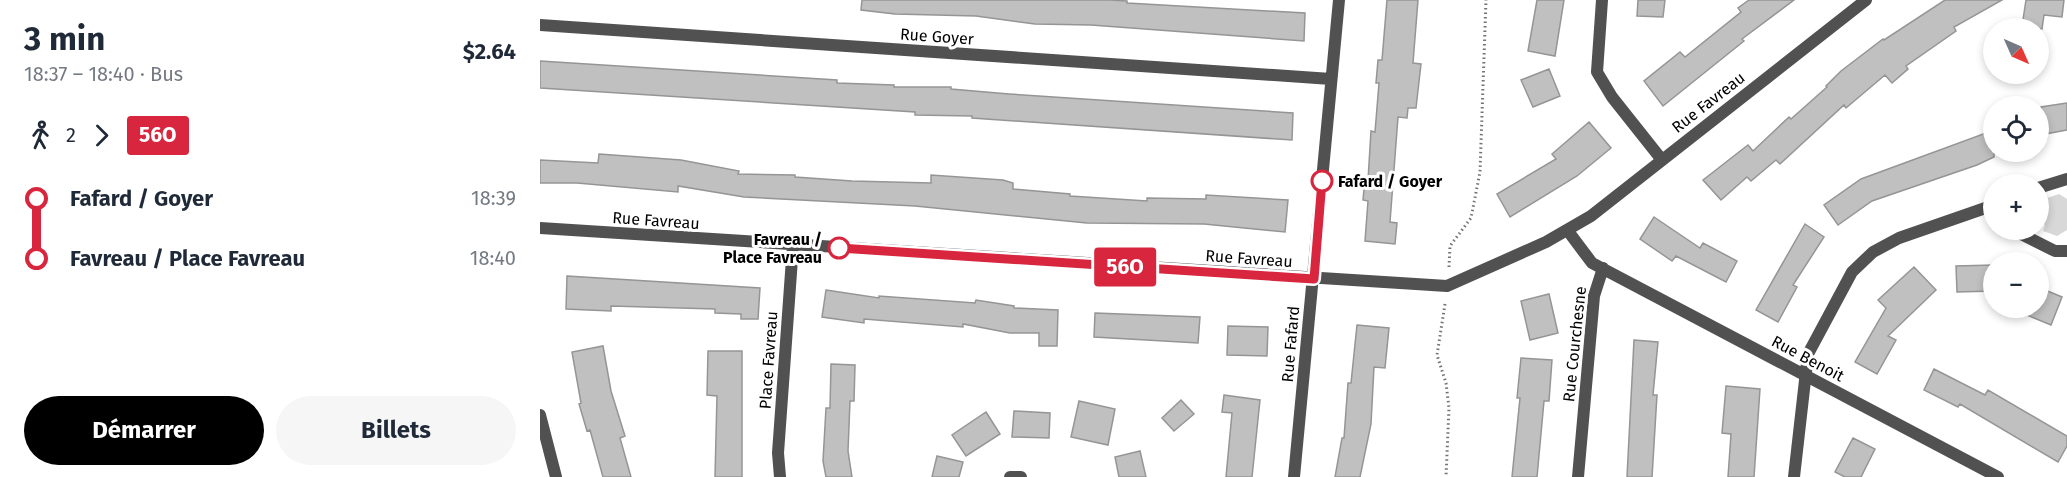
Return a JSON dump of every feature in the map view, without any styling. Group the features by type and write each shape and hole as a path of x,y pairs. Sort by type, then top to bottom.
{"street":[{"name":"Rue Fafard","path":"1294,477 1339,0"},
{"path":"1602,0 1597,72 1611,97 1662,160"},
{"name":"Rue Favreau","path":"540,228 1447,286 1471,278 1568,231 1591,216 1866,0"},
{"name":"Rue Goyer","path":"540,26 1331,79"},
{"path":"2049,185 2067,179"},
{"path":"1794,477 1805,376 1811,347 1843,285 1864,259 1910,233 1983,211"},
{"name":"Rue Courchesne","path":"1568,231 1588,260 1603,268 1594,296 1578,477"},
{"path":"2033,240 2055,251 2067,251"},
{"name":"Place Favreau","path":"780,477 778,453 793,245"},
{"name":"Rue Benoit","path":"1603,268 1998,477"},
{"path":"540,415 556,477"},
{"path":"1010,477 1022,477"}],"path":[{"path":"1449,267 1450,246 1471,218 1480,172 1486,0"},
{"path":"1445,304 1437,355 1446,383 1449,408 1446,477"}],"shaded area":[{"path":"2059,194 2067,199 2067,230 2057,236 2049,233 2049,197"}],"building":[{"path":"862,0 1110,0 1127,1 1127,3 1305,13 1304,41 1091,25 1035,24 976,16 895,14 861,10"},
{"path":"1387,0 1418,0 1413,63 1421,64 1416,108 1408,108 1407,118 1398,117 1390,222 1397,223 1395,244 1365,241 1368,201 1363,200 1365,179 1368,180 1371,131 1375,132 1379,83 1376,83 1378,60 1382,60"},
{"path":"1537,0 1564,0 1555,56 1528,51"},
{"path":"1638,0 1665,0 1663,17 1637,16"},
{"path":"1749,0 1794,0 1742,39 1744,41 1663,106 1644,81 1680,52 1685,57 1741,12 1738,8"},
{"path":"1945,0 2002,0 1954,27 1956,31 1906,66 1908,69 1892,83 1885,75 1846,108 1844,105 1780,164 1776,160 1751,181 1747,177 1721,200 1703,180 1748,145 1753,151 1789,117 1791,119 1827,87 1841,71 1883,39"},
{"path":"2026,0 2064,0 2062,17 2044,15 2044,18 2023,18"},
{"path":"540,61 837,80 837,83 894,85 894,87 951,87 951,89 1009,94 1293,113 1292,140 972,118 972,116 915,115 915,112 540,88"},
{"path":"1549,69 1560,96 1533,107 1521,80"},
{"path":"2067,103 2067,130 2049,133 2049,106"},
{"path":"1589,122 1611,148 1577,176 1510,217 1497,194 1556,159 1552,154"},
{"path":"1983,134 1983,162 1872,201 1838,225 1824,205 1861,179"},
{"path":"599,154 681,160 739,171 738,174 931,183 931,175 1003,180 1013,183 1013,189 1070,194 1070,196 1147,201 1147,198 1206,199 1206,195 1288,200 1285,232 1204,224 1087,223 915,206 744,197 678,186 678,192 577,183 540,183 540,160 598,163"},
{"path":"1654,217 1700,248 1703,243 1737,261 1726,282 1676,256 1672,261 1640,239"},
{"path":"1805,224 1824,237 1793,285 1797,287 1778,322 1756,310"},
{"path":"1983,265 1983,291 1957,292 1956,266"},
{"path":"1914,267 1936,290 1888,336 1896,340 1877,374 1855,362 1886,308 1878,300"},
{"path":"567,276 760,288 758,319 741,319 741,314 715,313 715,309 611,306 611,311 566,309"},
{"path":"826,290 879,298 879,296 975,303 976,300 1014,306 1014,308 1058,310 1057,346 1039,346 1039,333 1010,333 963,324 963,327 864,319 864,323 822,317"},
{"path":"2049,292 2062,297 2051,325 2034,318 2049,318"},
{"path":"1549,294 1558,333 1530,340 1521,301"},
{"path":"1095,313 1200,317 1198,343 1094,337"},
{"path":"1357,325 1389,328 1385,368 1374,367 1371,424 1360,477 1335,477 1342,438 1344,438 1348,383 1351,383"},
{"path":"1228,326 1268,327 1267,356 1227,355"},
{"path":"1634,340 1658,342 1653,395 1657,395 1652,477 1627,477"},
{"path":"603,346 611,391 625,436 620,438 631,477 603,477 590,430 587,431 579,404 581,403 572,352"},
{"path":"708,351 742,351 742,477 715,477 717,396 707,395"},
{"path":"1521,358 1552,360 1549,401 1544,401 1537,477 1512,477 1520,398 1517,398"},
{"path":"831,364 855,365 854,401 850,401 848,451 852,477 826,477 823,461 826,408 830,408"},
{"path":"1934,369 1985,395 1988,390 2067,436 2067,446 2058,462 1960,404 1958,407 1924,390"},
{"path":"1726,386 1760,389 1754,477 1728,477 1731,434 1722,433"},
{"path":"1224,395 1260,400 1252,477 1226,477 1232,413 1222,412"},
{"path":"1181,400 1194,414 1174,431 1162,418"},
{"path":"1079,401 1115,409 1108,445 1071,437"},
{"path":"1014,411 1050,413 1049,438 1012,437"},
{"path":"986,412 1000,434 966,456 952,435"},
{"path":"1853,438 1875,449 1861,477 1845,477 1835,472"},
{"path":"1140,451 1146,477 1119,477 1115,457"},
{"path":"937,456 963,462 959,477 932,477"}],"bus line":[{"name":"56O","path":"839,248 1314,279 1322,181"}],"place":[{"name":"Fafard / Goyer","path":"1322,181"},
{"name":"Favreau / Place Favreau","path":"839,248"}]}
